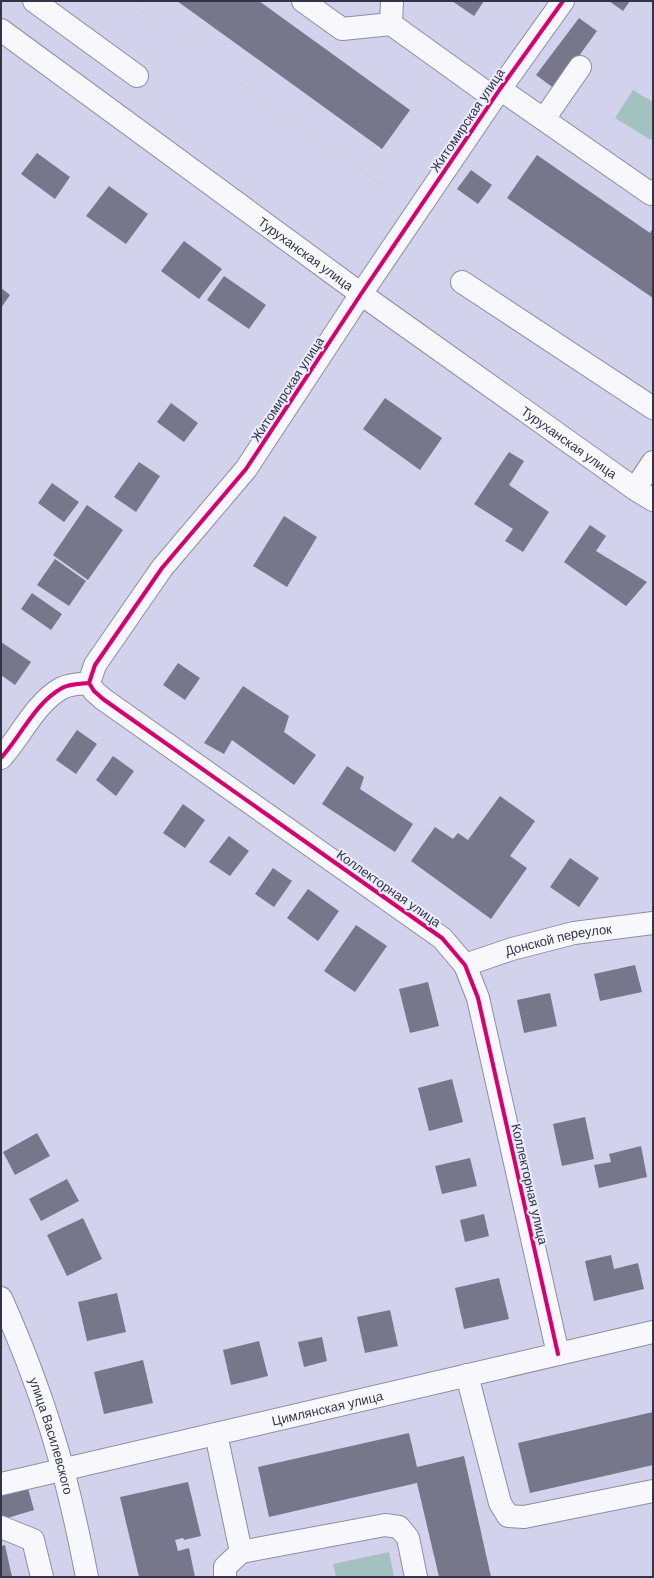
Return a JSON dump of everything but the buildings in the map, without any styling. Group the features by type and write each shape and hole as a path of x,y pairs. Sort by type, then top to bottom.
{"street":[{"path":"34,1 137,76"},
{"path":"304,1 342,29 391,24 448,65 544,119 651,194 653,191"},
{"path":"391,24 392,1"},
{"name":"Житомирская улица","path":"89,683 95,665 162,568 246,469 361,294 497,93 563,1"},
{"name":"Туруханская улица","path":"1,30 361,294 644,494"},
{"path":"544,119 580,67"},
{"path":"462,282 653,408"},
{"path":"644,494 653,462"},
{"path":"1,758 50,696 63,687 89,683"},
{"name":"Коллекторная улица","path":"89,683 102,699 442,938 465,965 478,998 558,1354"},
{"name":"Донской переулок","path":"465,965 512,949 574,933 653,923"},
{"name":"улица Василевского","path":"1,1298 22,1346 63,1470 87,1577"},
{"name":"Цимлянская улица","path":"1,1484 653,1332"},
{"path":"467,1375 500,1503 508,1516 524,1517 653,1491"},
{"path":"216,1434 241,1552"},
{"path":"225,1577 225,1567 241,1552 385,1525 399,1527 408,1538 416,1577"},
{"path":"1,1527 33,1540 42,1577"}],"path":[{"path":"127,1 417,212"},
{"path":"368,176 448,65"}],"green space":[{"path":"633,90 653,102 653,137 651,140 615,118"},
{"path":"389,1552 394,1577 336,1577 333,1564"}],"cycle path":[{"path":"1,758 36,711 52,694 68,686 89,683 95,665 162,568 246,469 361,294 500,89 563,1"},
{"path":"89,683 94,691 103,699 442,938 465,965 478,998 558,1354"}]}
